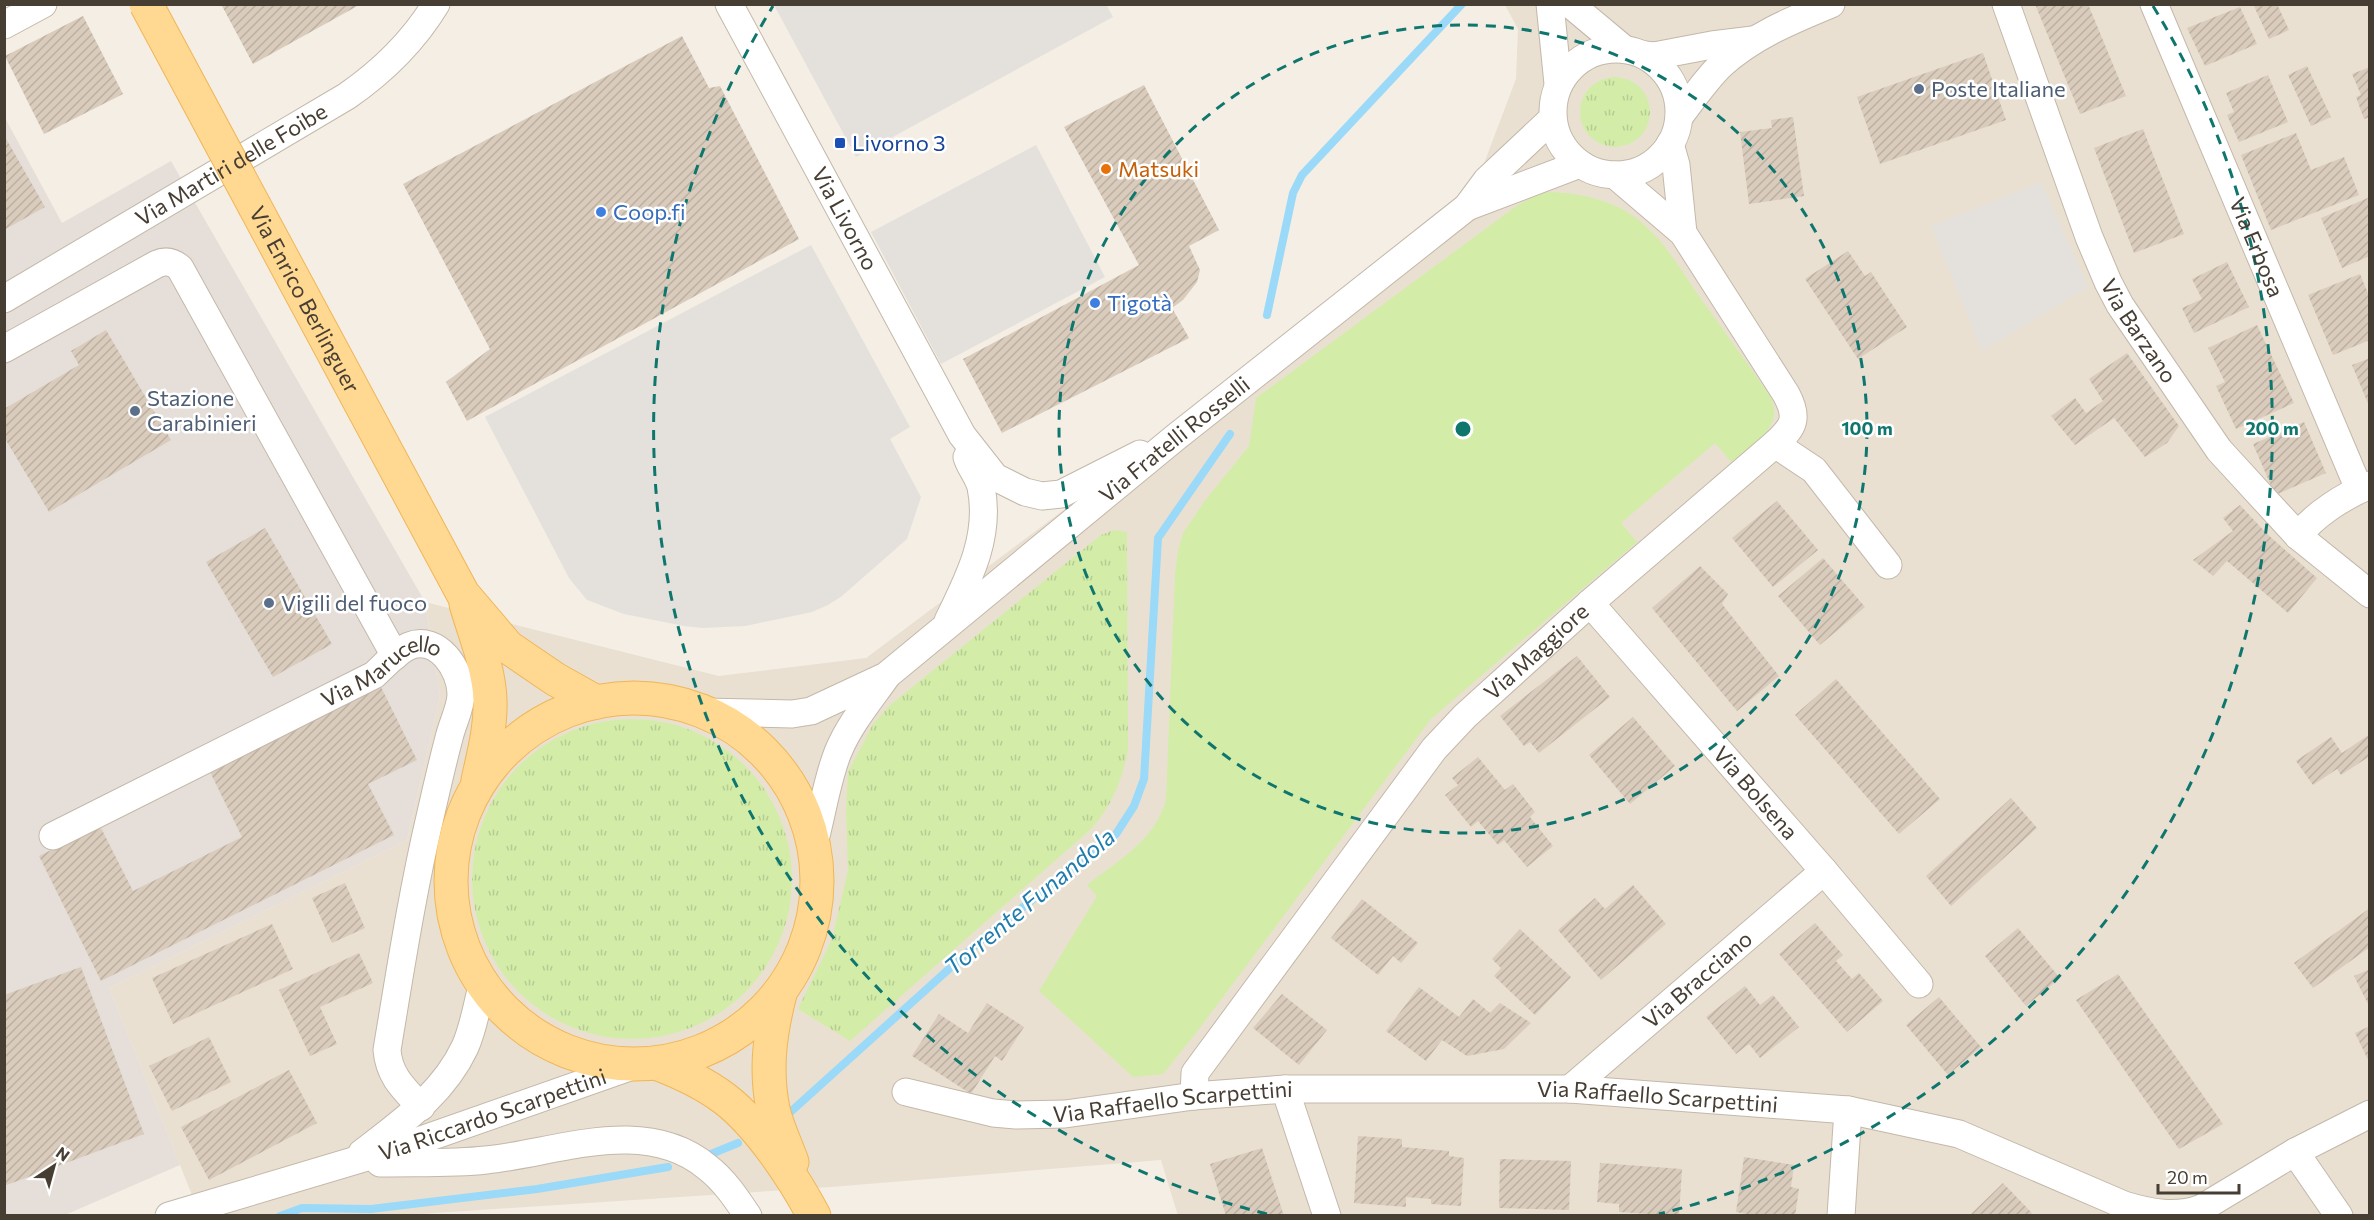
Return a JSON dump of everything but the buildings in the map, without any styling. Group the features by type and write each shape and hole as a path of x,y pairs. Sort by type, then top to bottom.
{"main road":[{"name":"Via Enrico Berlinguer","path":"146,4 463,594 488,680 490,701 489,729 477,787"},
{"name":"Via Enrico Berlinguer","path":"463,594 508,646 555,679 596,702"},
{"name":"Via Enrico Berlinguer","path":"650,699 703,712 750,740 775,766 799,804 813,847 817,880 812,922 798,961 782,989 758,1016 727,1038 693,1054 647,1063 593,1059 567,1051 542,1039 513,1017 483,984 463,947 457,927 451,886 459,825 477,787 491,766 508,748 528,732 572,709 596,702 650,699"},
{"name":"Via Enrico Berlinguer","path":"782,989 770,1036 768,1080 773,1112 808,1205"},
{"name":"Via Enrico Berlinguer","path":"647,1063 704,1085 745,1117 775,1154 808,1205"}],"street":[{"path":"4,25 43,4"},
{"name":"Via Martiri delle Foibe","path":"4,299 347,96 391,62 426,21 436,4"},
{"name":"Via Livorno","path":"729,4 962,435 995,477 1025,492 1042,496 1061,494 1176,437"},
{"path":"1550,4 1558,84"},
{"path":"1570,4 1634,52 1660,66 1671,81 1678,98 1679,117 1676,131 1670,144 1650,165 1629,174 1600,173 1580,164 1562,145 1552,119 1553,101 1558,84 1572,65 1585,56 1608,48 1634,52 1654,56 1754,40"},
{"path":"1679,117 1721,65 1754,40 1831,4"},
{"name":"Via Barzano","path":"2006,4 2089,237 2120,305 2219,450 2298,536 2370,594"},
{"name":"Via Erbosa","path":"2154,4 2364,487"},
{"path":"1467,207 1487,180 1552,119"},
{"name":"Via Maggiore","path":"1670,144 1676,165 1683,233"},
{"path":"1467,207 1580,164"},
{"name":"Via Maggiore","path":"1194,1096 1195,1073 1434,749 1465,716 1590,603 1775,444 1792,425 1794,418 1791,402 1683,233 1615,175"},
{"name":"Via Fratelli Rosselli","path":"703,712 792,714 811,711 886,676 1176,437 1467,207"},
{"path":"4,349 157,264 162,262 175,264 180,268 395,656"},
{"name":"Via Livorno","path":"945,627 971,571 983,535 984,511 980,484 969,463 962,435"},
{"path":"1775,444 1814,470 1888,565"},
{"path":"2298,536 2305,526 2364,487"},
{"name":"Via Bolsena","path":"1590,603 1824,871 1919,984"},
{"name":"Via Marucello","path":"53,836 374,675 410,646 420,644 430,646 442,654 455,667 461,697 420,857 387,1050 390,1071 421,1107"},
{"name":"Via Fratelli Rosselli","path":"813,847 838,751 848,732 886,676"},
{"name":"Via Bracciano","path":"1570,1089 1824,871"},
{"name":"Via Riccardo Scarpettini","path":"346,1164 421,1107 444,1081 461,1054 473,1022 483,984"},
{"name":"Via Riccardo Scarpettini","path":"169,1215 407,1145 647,1063"},
{"path":"1285,1089 1328,1215"},
{"name":"Via Raffaello Scarpettini","path":"906,1092 993,1113 1016,1115 1065,1114 1194,1096 1285,1089 1570,1089 1848,1110 1959,1134 2139,1210 2187,1215 2216,1201 2295,1152 2370,1114"},
{"path":"1841,1215 1848,1110"},
{"path":"346,1164 486,1160 623,1139 642,1140 684,1152 705,1165 730,1190 748,1215"},
{"path":"2295,1152 2339,1215"}],"shaded area":[{"path":"1106,4 1113,17 856,157 774,5"},
{"path":"1505,5 2369,5 2369,1215 1178,1216 1161,1160 831,1187 420,1215 200,1215 109,988 407,840 440,695 425,602 719,676 866,658 1467,208 1516,79 1518,29"},
{"path":"4,116 62,223 171,161 425,602 440,695 407,840 109,988 180,1165 65,1215 5,1215"},
{"path":"1036,145 1105,277 941,364 871,232"},
{"path":"2041,182 2088,287 1982,351 1931,226"},
{"path":"811,245 910,427 890,439 921,497 907,539 842,596 828,605 812,612 745,626 703,628 684,626 624,614 587,600 569,578 485,417"}],"green space":[{"path":"1622,77 1635,83 1644,92 1648,98 1650,112 1648,126 1640,137 1629,145 1608,147 1590,137 1582,126 1580,105 1590,87 1601,79"},
{"path":"1547,192 1583,196 1610,203 1632,215 1655,235 1768,393 1773,404 1774,415 1771,424 1758,441 1731,462 1715,443 1621,523 1637,542 1431,719 1163,1074 1133,1077 1039,991 1097,896 1087,885 1145,838 1154,827 1166,800 1175,573 1183,533 1204,502 1249,446 1256,398 1515,207 1532,197"},
{"path":"1114,530 1127,532 1128,750 1123,772 1110,802 1090,830 850,1041 798,1009 832,939 848,870 846,811 848,772 873,724 890,705 1101,535"},
{"path":"632,719 663,722 693,731 721,746 745,766 765,790 780,818 789,848 792,879 789,910 780,940 765,968 745,992 721,1012 693,1027 663,1036 632,1039 601,1036 571,1027 543,1012 519,992 499,968 484,940 475,910 472,879 475,848 484,818 499,790 519,766 543,746 571,731 601,722"}],"waterway":[{"name":"Torrente Funandola","path":"1267,315 1293,193 1302,175 1462,4"},
{"name":"Torrente Funandola","path":"786,1116 980,941 1116,834 1134,806 1144,779 1158,538 1230,434"},
{"name":"Torrente Funandola","path":"711,1154 738,1143"},
{"name":"Torrente Funandola","path":"280,1216 302,1208 371,1209 537,1189 668,1167"}],"place":[{"name":"Poste Italiane","path":"1919,89"},
{"name":"Livorno 3","path":"840,143"},
{"name":"Matsuki","path":"1106,169"},
{"name":"Coop.fi","path":"601,212"},
{"name":"Tigotà","path":"1095,303"},
{"name":"Stazione Carabinieri","path":"135,411"},
{"name":"Vigili del fuoco","path":"269,603"}]}
